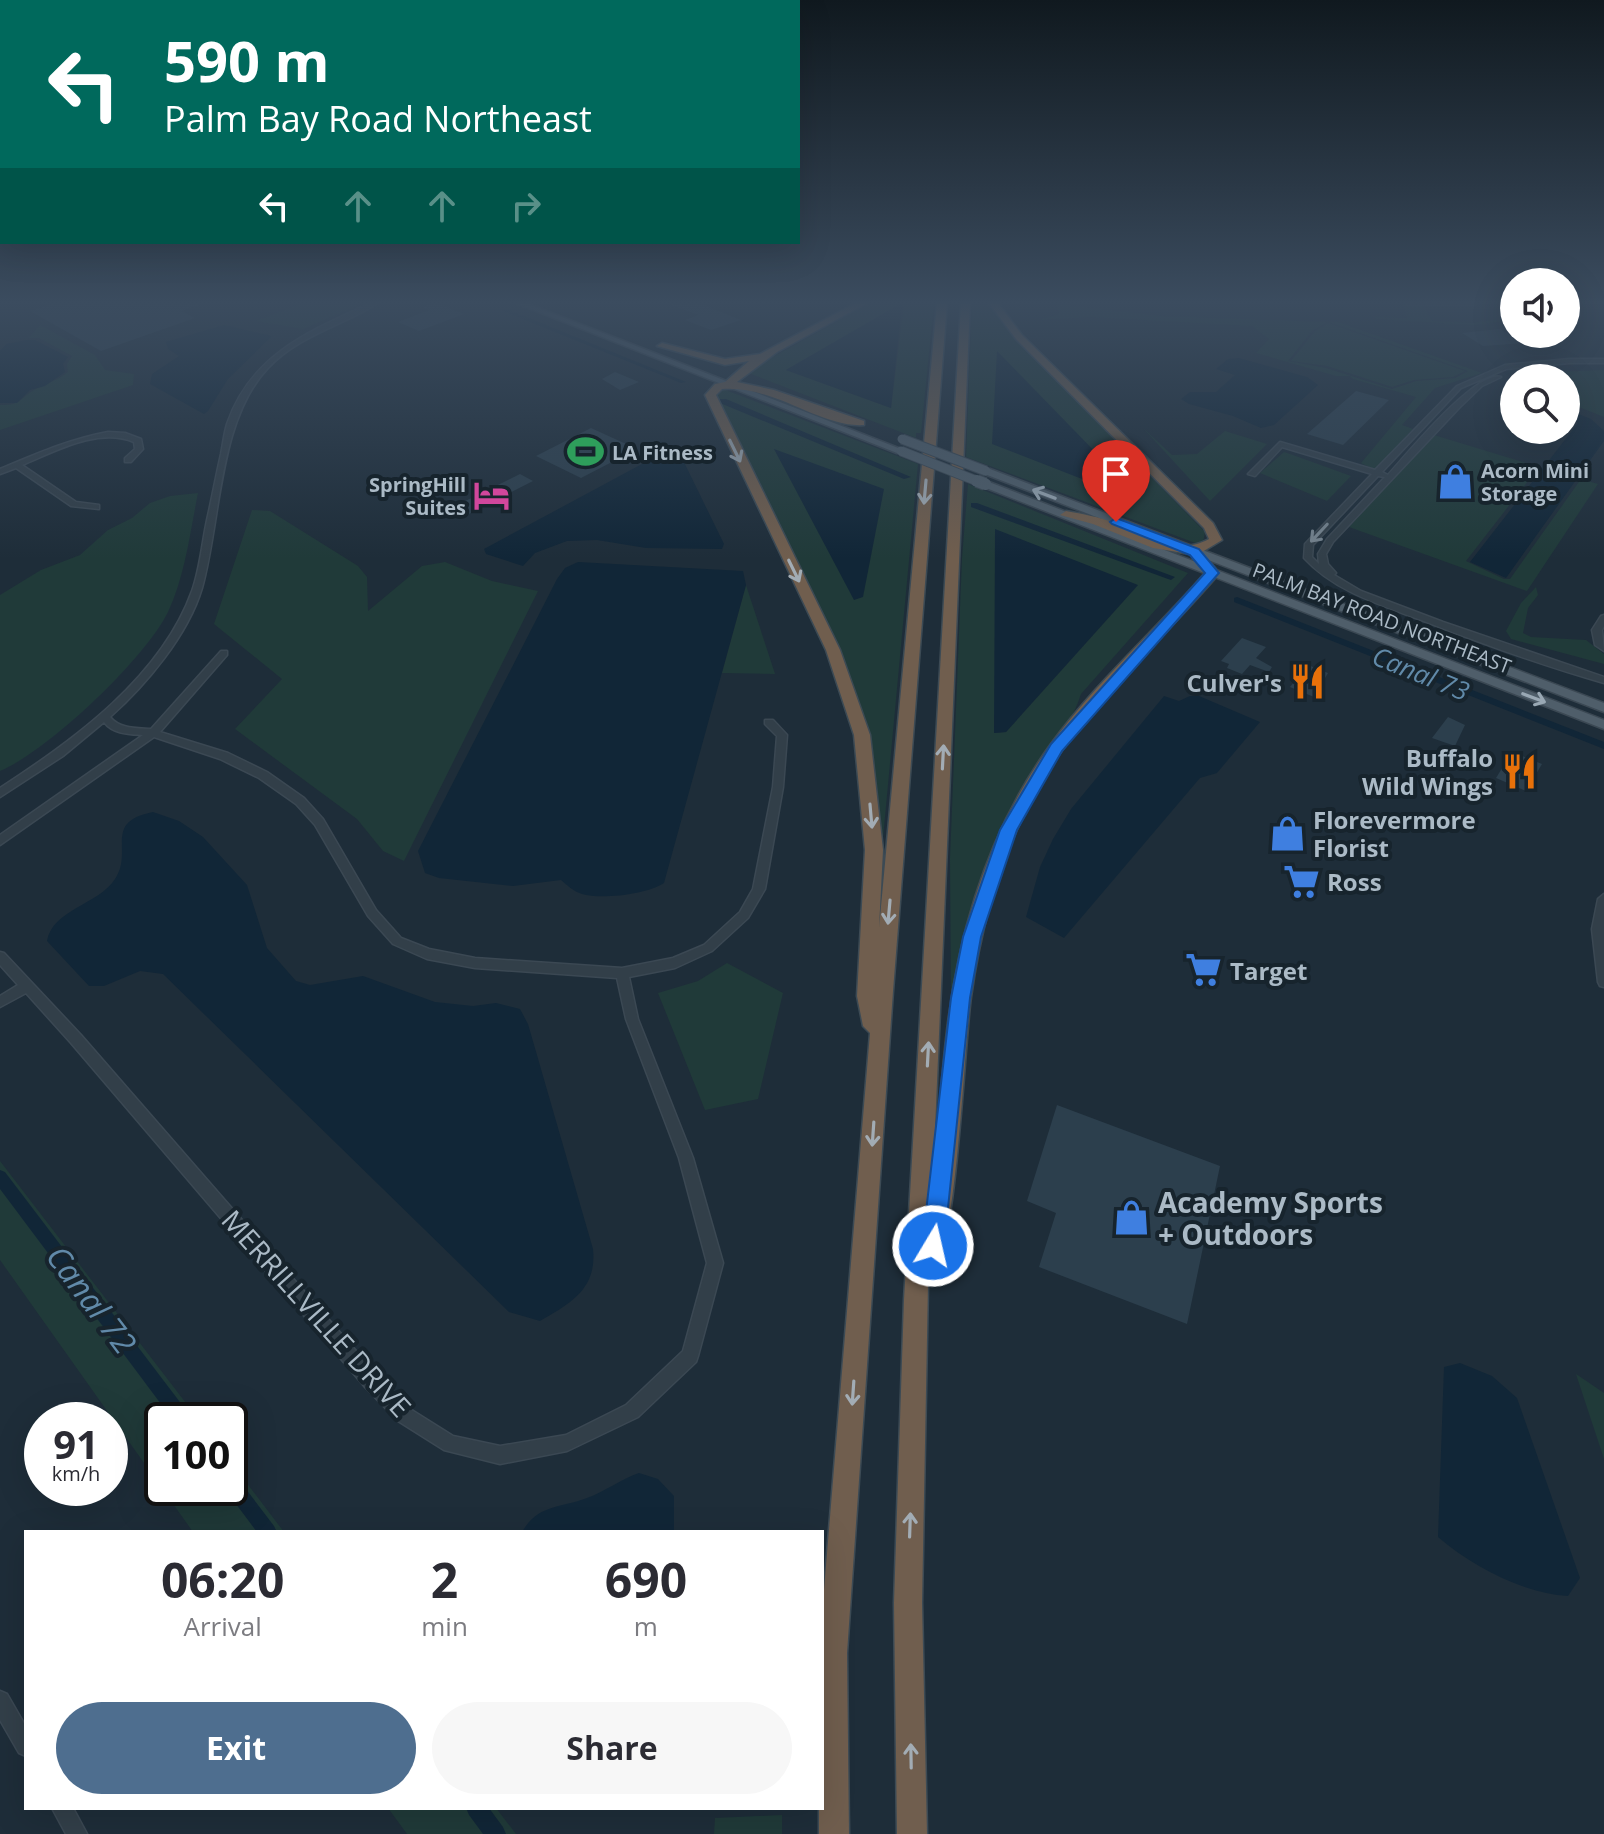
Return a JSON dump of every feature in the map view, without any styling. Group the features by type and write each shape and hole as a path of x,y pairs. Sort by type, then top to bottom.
{"highway":[{"path":"717,389 713,391 710,401 833,650 862,735 874,850 867,996 879,1056"},
{"path":"758,389 837,419 860,423"},
{"path":"834,1834 833,1653 935,389"},
{"path":"912,1834 908,1603 916,1300 961,389"},
{"path":"1066,515 1097,521 1164,547 1195,552 1216,540 1209,526 1071,389"},
{"path":"916,1300 937,1226 961,998 972,937 1009,830 1056,748 1212,573 1195,552"}],"main road":[{"name":"PALM BAY ROAD NORTHEAST","path":"755,389 1604,708"},
{"name":"PALM BAY ROAD NORTHEAST","path":"860,423 901,445"},
{"name":"PALM BAY ROAD NORTHEAST","path":"986,477 1066,515 1604,725"}],"street":[{"path":"0,793 67,748 104,716 162,655 187,615 197,590 231,424 248,389"},
{"path":"1458,389 1309,544 1308,558 1327,578 1495,646 1604,677"},
{"path":"1476,389 1330,541 1322,554 1324,565 1337,578 1493,640 1604,677"},
{"path":"0,472 104,435 131,436 138,441 139,449 128,460"},
{"path":"1252,474 1280,444 1388,480"},
{"path":"17,465 74,504 96,507"},
{"path":"1602,646 1597,630 1604,618"},
{"path":"0,841 153,733 224,653"},
{"path":"104,716 111,725 120,729 153,733 224,756 263,775 300,801 319,822 372,913 397,941 427,954 475,963 622,973 675,963 708,948 744,915 759,889 778,787 782,735 769,722"},
{"path":"1604,899 1598,929 1604,982"},
{"name":"MERRILLVILLE DRIVE","path":"0,957 404,1415 450,1444 500,1455 567,1443 632,1411 690,1356 715,1263 686,1158 632,1019 622,973"},
{"path":"0,1002 27,986"},
{"path":"0,1701 24,1743"},
{"path":"63,1810 77,1834"}],"green space":[{"path":"122,389 0,430 0,405 16,403 34,390"},
{"path":"723,389 918,464 882,849 858,709 716,396"},
{"path":"789,389 837,389 891,408 893,389 925,389 921,433 916,433 916,438"},
{"path":"969,389 1065,389 1205,532 1203,543 1198,544 966,457"},
{"path":"1387,389 1434,389 1402,425 1413,429 1375,470 1361,463 1416,397"},
{"path":"1580,389 1604,389 1604,417 1580,408"},
{"path":"1143,428 1172,455 1197,454 1225,431 1267,444 1210,501"},
{"path":"1434,435 1539,467 1466,561 1504,579 1510,579 1581,479 1598,484 1527,591 1349,527"},
{"path":"1284,452 1351,476 1327,501 1260,473"},
{"path":"968,484 1188,573 1081,694 1065,730 1002,832 979,892 954,996 951,995 950,859 962,558","holes":["1138,585 1006,732 994,733"]},
{"path":"198,493 179,584 156,632 93,702 43,744 0,771 0,595 41,570 80,555 108,530 132,518 150,503 170,496"},
{"path":"252,510 270,511 358,566 367,577 368,611 422,566 445,562 492,581 538,591 404,861 383,851 357,819 235,729 282,679 214,624"},
{"path":"746,585 775,674 722,673"},
{"path":"1536,587 1538,595 1528,608 1523,633 1531,637 1586,640 1604,654 1604,664 1511,639 1506,631 1521,603"},
{"path":"727,963 783,993 758,1099 705,1110 658,993 698,981"},
{"path":"0,1161 185,1402 144,1402 144,1463 128,1440 128,1402 101,1402 0,1260"},
{"path":"1576,1374 1604,1393 1604,1459"},
{"path":"248,1485 282,1530 192,1530 175,1506 248,1506"},
{"path":"389,1810 498,1810 516,1834 407,1834"},
{"path":"782,1815 782,1834 714,1834 715,1818"}],"water":[{"path":"0,389 35,389 17,403 0,403"},
{"path":"158,389 222,389 204,414"},
{"path":"837,389 893,389 891,408"},
{"path":"995,389 1034,389 1140,498 1136,500 992,444"},
{"path":"1220,389 1314,389 1274,425 1261,428 1181,399 1190,392 1216,392"},
{"path":"1580,415 1591,419 1604,431 1604,441 1506,578 1470,562 1562,444 1580,444"},
{"path":"774,449 884,489 863,597 854,600"},
{"path":"668,450 682,452 681,456 724,544 722,549 646,548 597,540 567,541 535,553 523,566 486,554 484,549"},
{"path":"995,529 1138,585 1006,732 994,733"},
{"path":"578,562 743,571 746,585 664,883 636,893 590,896 579,893 561,880 513,886 439,878 425,873 418,851 557,579 565,568"},
{"path":"1164,696 1179,701 1199,696 1260,722 1217,773 1200,778 1064,938 1026,917 1040,867 1071,809"},
{"path":"153,812 179,821 203,837 247,885 267,948 296,981 310,985 363,976 435,1002 473,1006 496,1003 520,1009 528,1024 593,1249 591,1275 571,1301 540,1321 509,1312 163,974 140,971 104,986 89,986 47,941 58,921 98,895 115,879 122,858 124,830 128,823"},
{"path":"1460,1363 1492,1376 1517,1398 1580,1578 1568,1596 1534,1590 1499,1577 1438,1537 1444,1367"},
{"path":"639,1473 658,1479 674,1496 674,1530 523,1530 535,1516 587,1498"}],"building":[{"path":"1356,391 1389,400 1343,445 1307,434"},
{"name":"LA Fitness","path":"591,428 637,449 581,478 536,456"},
{"name":"SpringHill Suites","path":"520,474 533,481 463,517 449,509"},
{"path":"1242,638 1266,647 1256,658 1272,667 1269,672 1250,665 1242,674 1227,668 1229,664 1221,661"},
{"name":"Culver's","path":"1308,665 1328,673 1314,697 1290,687"},
{"path":"1448,717 1465,725 1455,746 1432,738"},
{"name":"Buffalo Wild Wings","path":"1512,752 1542,764 1526,791 1496,778"},
{"name":"Academy Sports + Outdoors","path":"1057,1105 1220,1166 1187,1324 1039,1267 1056,1213 1027,1201"}],"waterway":[{"name":"Canal 73","path":"723,401 907,477"},
{"name":"Canal 73","path":"974,505 1171,577"},
{"name":"Canal 73","path":"1237,600 1604,746"},
{"name":"Canal 72","path":"0,1177 169,1402"},
{"name":"Canal 72","path":"248,1506 266,1530"},
{"name":"Canal 72","path":"478,1810 496,1834"}],"place":[{"name":"LA Fitness","path":"586,452"},
{"name":"Acorn Mini Storage","path":"1455,481"},
{"name":"SpringHill Suites","path":"492,495"},
{"name":"Culver's","path":"1308,682"},
{"name":"Buffalo Wild Wings","path":"1519,771"},
{"name":"Florevermore Florist","path":"1287,833"},
{"name":"Ross","path":"1301,881"},
{"name":"Target","path":"1204,970"},
{"name":"Academy Sports + Outdoors","path":"1132,1218"}],"route":[{"path":"933,1246 961,998 972,937 1009,830 1056,748 1212,573 1195,552 1116,522"}]}
